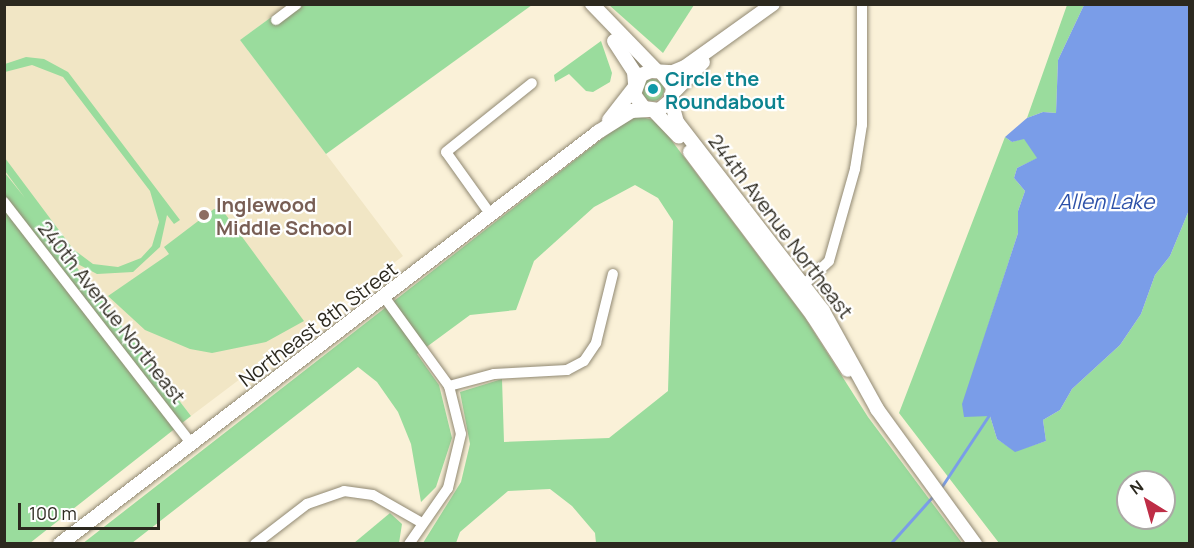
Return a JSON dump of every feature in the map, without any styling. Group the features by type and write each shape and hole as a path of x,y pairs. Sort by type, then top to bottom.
{"street":[{"path":"276,20 297,4"},
{"path":"634,86 641,75 685,67 773,4"},
{"path":"800,289 830,261 855,169 862,125 862,4"},
{"path":"593,6 634,72 636,99 651,110 664,108 727,37"},
{"path":"593,6 659,72 671,81 672,97"},
{"path":"491,215 446,152 532,83"},
{"name":"Northeast 8th Street","path":"598,132 634,86"},
{"name":"244th Avenue Northeast","path":"672,97 677,122 800,289 881,414 975,543"},
{"name":"244th Avenue Northeast","path":"651,110 680,139 800,289"},
{"name":"Northeast 8th Street","path":"60,543 385,298 598,132 631,111 651,110"},
{"name":"240th Avenue Northeast","path":"4,202 192,444"},
{"path":"449,386 494,374 551,373 576,367 596,343 613,274"},
{"path":"385,298 449,386 459,415 458,458 448,488 409,543"},
{"path":"255,543 307,504 344,491 373,495 422,523"}],"shaded area":[{"name":"Inglewood Middle School","path":"5,5 288,5 240,40 403,256 191,416 5,173"}],"green space":[{"path":"288,5 532,5 326,154 240,40"},
{"path":"609,5 694,5 663,53"},
{"path":"1067,5 1084,5 1058,60 1056,113 1043,112 1027,118"},
{"path":"601,41 612,73 610,82 593,92 586,91 569,74 555,82 554,75"},
{"path":"26,57 44,59 68,72 180,220 174,224 167,215 160,247 133,272 97,274 72,261 191,416 30,543 5,543 5,173 25,198 5,171 5,158 73,249 93,264 118,267 141,258 152,246 159,222 150,191 63,77 32,65 5,72 5,64"},
{"path":"653,79 661,82 664,90 661,98 653,101 645,98 642,90 645,82"},
{"path":"638,116 653,120 669,137 805,318 868,417 962,543 596,543 595,533 572,506 550,489 508,491 460,532 456,543 423,543 461,482 470,444 460,392 502,379 504,442 609,438 668,391 673,221 658,198 635,185 594,207 534,261 516,310 470,315 417,354 439,385 452,438 436,487 421,502 411,444 398,412 377,382 358,367 132,543 82,544 616,128"},
{"path":"1005,137 1012,142 1024,138 1038,158 1017,168 1014,178 1025,191 1018,211 1018,233 969,385 990,416 997,439 1015,451 1046,441 1043,420 1060,410 1072,389 1120,345 1141,314 1155,275 1170,256 1189,210 1189,543 999,543 899,413"},
{"path":"214,209 223,211 304,321 266,342 212,353 190,349 145,330 108,296 169,254 164,247"},
{"path":"390,513 402,524 399,543 354,543"}],"water":[{"name":"Allen Lake","path":"1084,5 1189,5 1189,210 1170,256 1155,275 1141,314 1120,345 1072,389 1060,410 1043,420 1046,441 1015,452 997,439 990,416 964,417 962,404 1018,233 1018,211 1025,191 1014,178 1017,168 1037,158 1024,139 1012,142 1005,137 1027,118 1043,112 1056,113 1058,60"}],"waterway":[{"path":"940,489 991,412"},
{"path":"890,544 933,496"}],"place":[{"name":"Circle the Roundabout","path":"653,89"},
{"name":"Inglewood Middle School","path":"204,215"}]}
